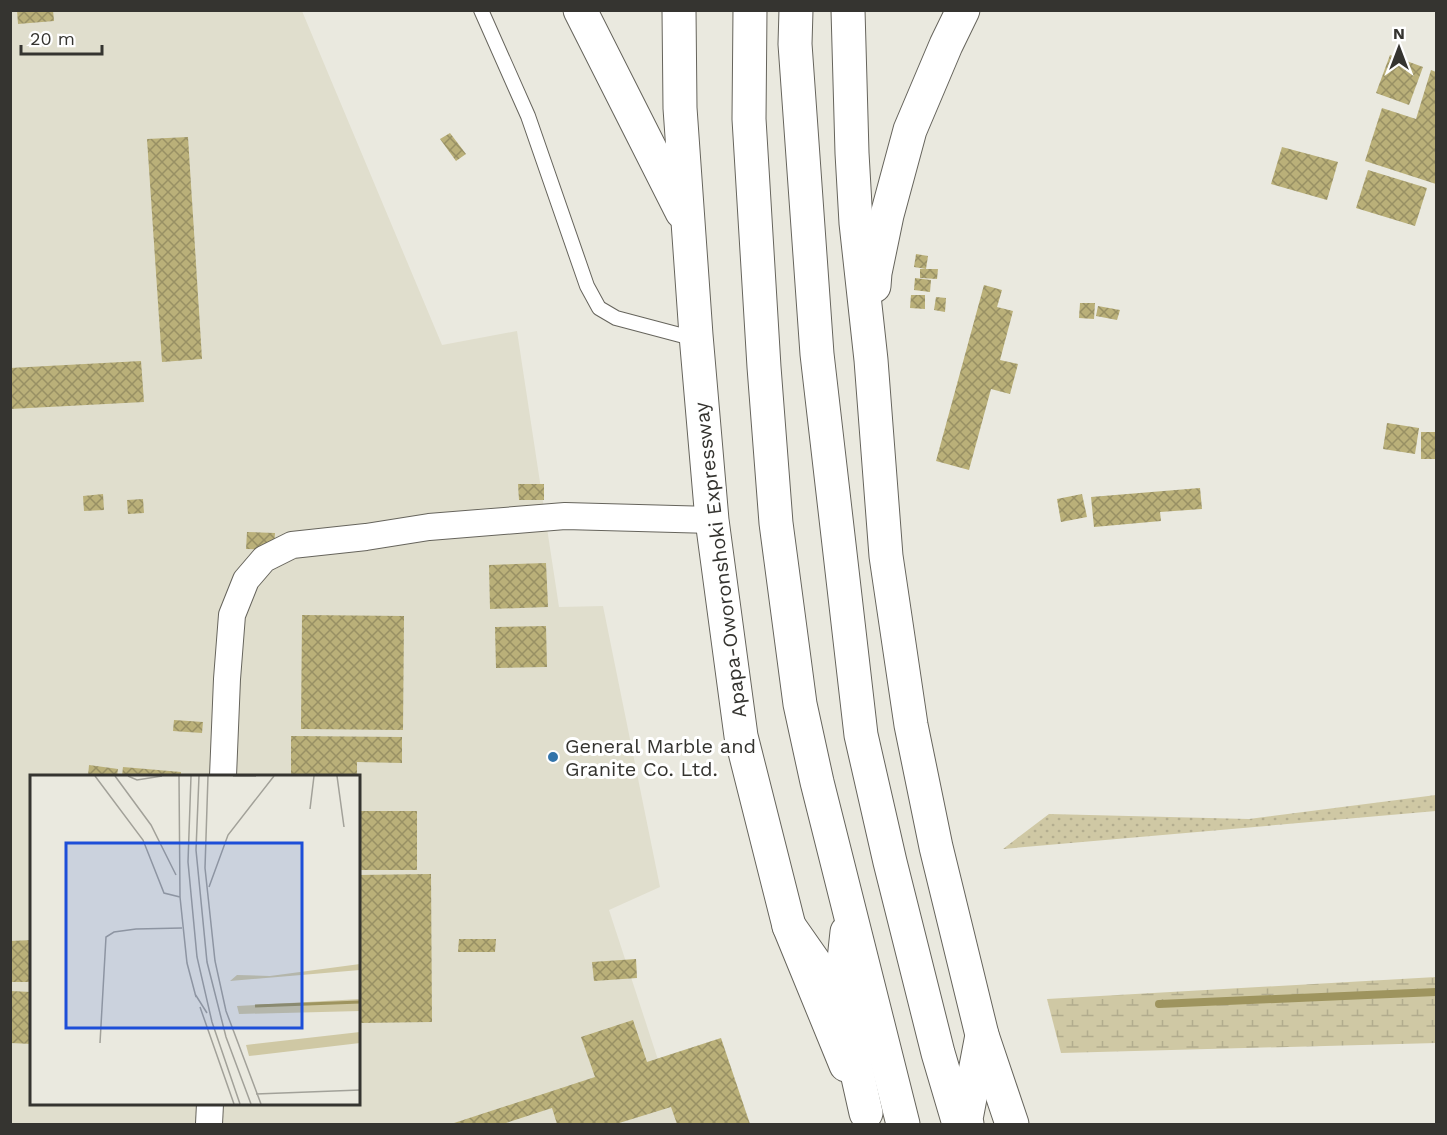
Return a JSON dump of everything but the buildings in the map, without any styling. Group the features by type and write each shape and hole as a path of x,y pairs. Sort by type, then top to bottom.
{"main road":[{"path":"580,10 690,227"},
{"name":"Apapa-Oworonshoki Expressway","path":"679,10 680,108 696,335 712,520 741,735 789,926 867,1119"},
{"path":"750,10 749,119 764,367 776,523 800,704 817,782 900,1115"},
{"path":"796,10 795,44 818,354 861,735 938,1053 947,1086 966,1123"},
{"path":"848,10 852,165 856,223 871,360 886,556 911,725 936,847 981,1035 1012,1125"},
{"path":"871,360 875,273 887,215 910,130 963,10"},
{"path":"849,907 840,997 867,1119"},
{"path":"789,926 840,997 900,1115"},
{"path":"966,1123 981,1035"},
{"path":"938,1053 966,1123"},
{"path":"900,1115 947,1086"}],"street":[{"path":"223,775 232,615 246,580 264,559 292,545 429,527 565,516 712,520"},
{"path":"210,1105 210,1125"}],"lane":[{"path":"482,10 528,116 587,286 599,308 616,318 684,336 696,335"}],"shaded area":[{"path":"10,11 302,11 442,345 517,331 559,607 603,606 660,887 609,910 679,1124 11,1124"}],"green space":[{"path":"1436,795 1436,811 1003,849 1049,814 1249,819"},
{"path":"1436,977 1436,1043 1061,1053 1047,999"}],"waterway":[{"path":"1159,1004 1436,992"}],"place":[{"name":"General Marble and Granite Co. Ltd.","path":"553,757"}]}
